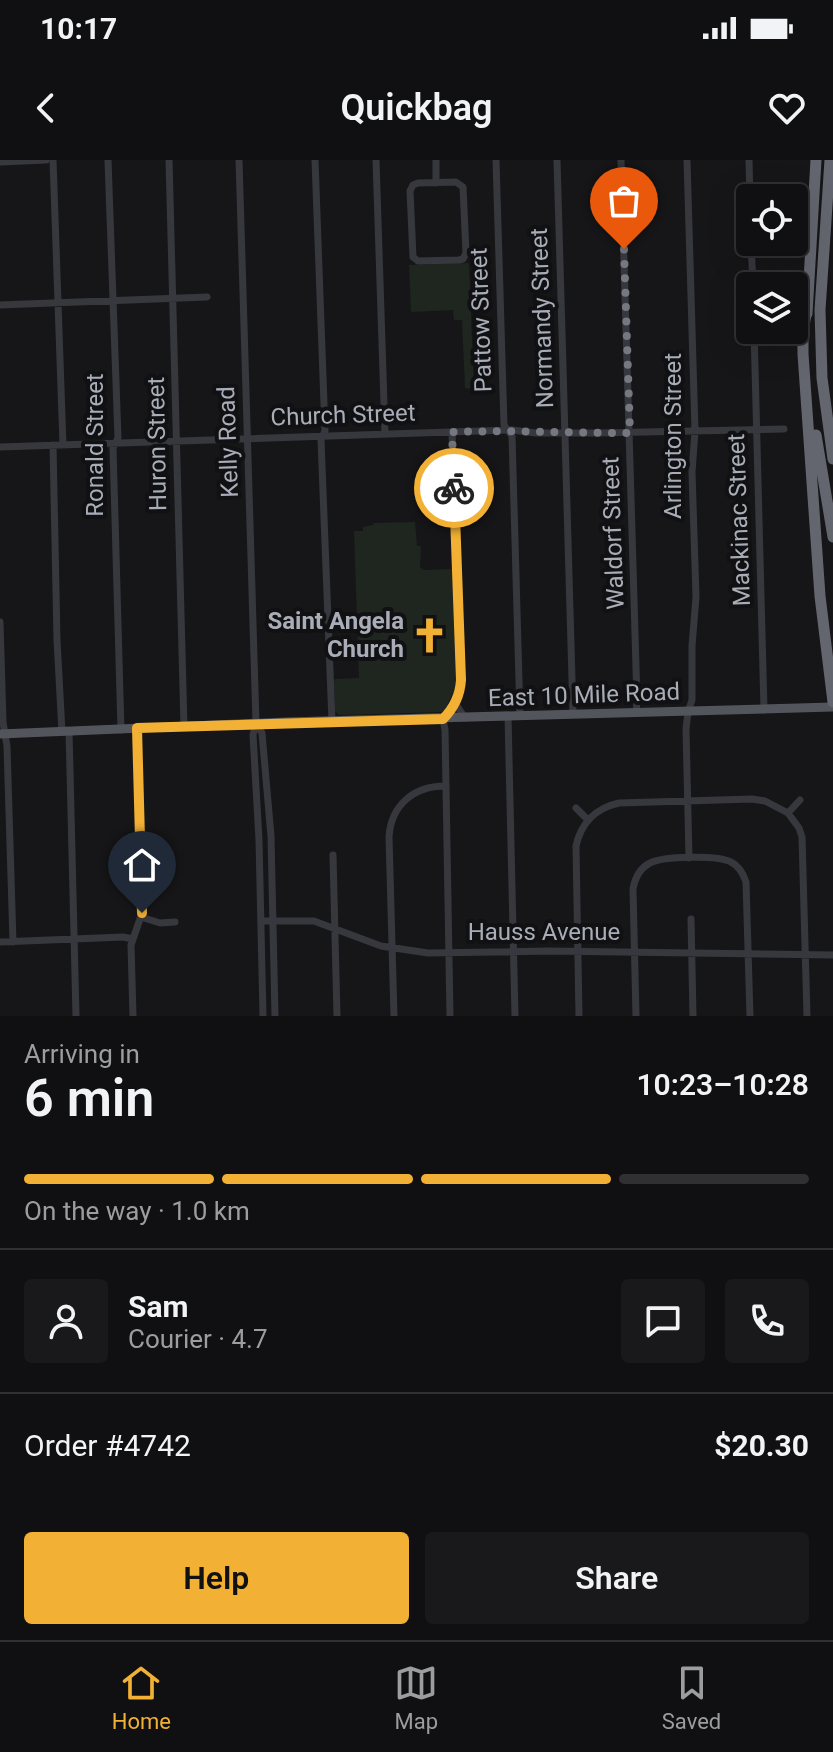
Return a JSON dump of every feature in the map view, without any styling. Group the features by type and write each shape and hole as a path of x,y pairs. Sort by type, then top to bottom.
{"highway":[{"path":"808,292 816,160"},
{"path":"830,160 820,287 820,348 833,459"},
{"path":"808,328 812,403 833,537"},
{"path":"803,344 820,596 829,639 833,705"},
{"path":"820,348 833,430"}],"main road":[{"name":"East 10 Mile Road","path":"3,734 256,723 764,710 833,705"}],"street":[{"path":"0,162 46,160"},
{"path":"53,160 63,445"},
{"name":"Ronald Street","path":"108,160 118,438 113,448 121,730"},
{"name":"Huron Street","path":"169,160 184,727"},
{"name":"Kelly Road","path":"239,160 263,1016"},
{"path":"315,160 325,431 321,440 332,722"},
{"path":"376,160 385,434"},
{"path":"436,160 436,183"},
{"name":"Pattow Street","path":"496,160 504,425 512,436 520,716"},
{"name":"Normandy Street","path":"557,160 573,714"},
{"name":"Waldorf Street","path":"621,160 636,713"},
{"name":"Arlington Street","path":"687,160 695,431 692,472 696,597 687,742 689,858"},
{"path":"749,160 750,184"},
{"path":"456,182 463,187 466,253 463,259 418,261 413,257 410,191 418,183 436,183 456,182"},
{"path":"0,305 207,297"},
{"name":"Mackinac Street","path":"754,344 764,710"},
{"name":"Church Street","path":"0,447 508,430 630,433 784,429"},
{"path":"450,1016 443,719 455,703 461,680 452,432"},
{"path":"53,445 57,640 65,732 76,1016"},
{"path":"0,622 13,942"},
{"path":"455,703 465,718"},
{"path":"508,716 515,1016"},
{"name":"Kelly Road","path":"256,723 262,733 270,821 275,1016"},
{"path":"133,1016 131,951 141,917 137,728"},
{"path":"255,786 263,787 265,809 270,821"},
{"path":"394,1016 389,837 392,820 402,802 410,795 427,788 445,786"},
{"path":"579,1016 576,846 588,820 603,808 619,803 756,800 774,804 788,813 799,828 803,842 807,1016"},
{"path":"788,813 800,800"},
{"path":"576,808 588,820"},
{"path":"259,840 263,845 264,866 268,868 272,864"},
{"path":"333,855 337,1016"},
{"path":"636,1016 633,889 639,873 652,862 689,858 723,858 736,865 742,873 747,890 750,1016"},
{"path":"141,917 160,923 175,922"},
{"path":"691,919 693,1016"},
{"name":"Hauss Avenue","path":"261,921 314,921 356,938 420,953 577,951 833,955"},
{"path":"0,942 133,939"}],"shaded area":[{"path":"469,263 474,389 465,388 462,320 454,320 453,310 411,312 409,265"},
{"path":"415,522 417,546 421,546 420,567 424,570 452,569 454,691 446,710 441,712 339,715 335,711 335,679 359,678 354,531 363,531 363,527 374,523"}],"way so far":[{"path":"454,488 452,432 630,433 624,249"}],"place":[{"name":"Saint Angela Church","path":"430,635"}],"route":[{"path":"142,913 137,728 443,719 450,712 458,697 461,680 454,488"}]}
